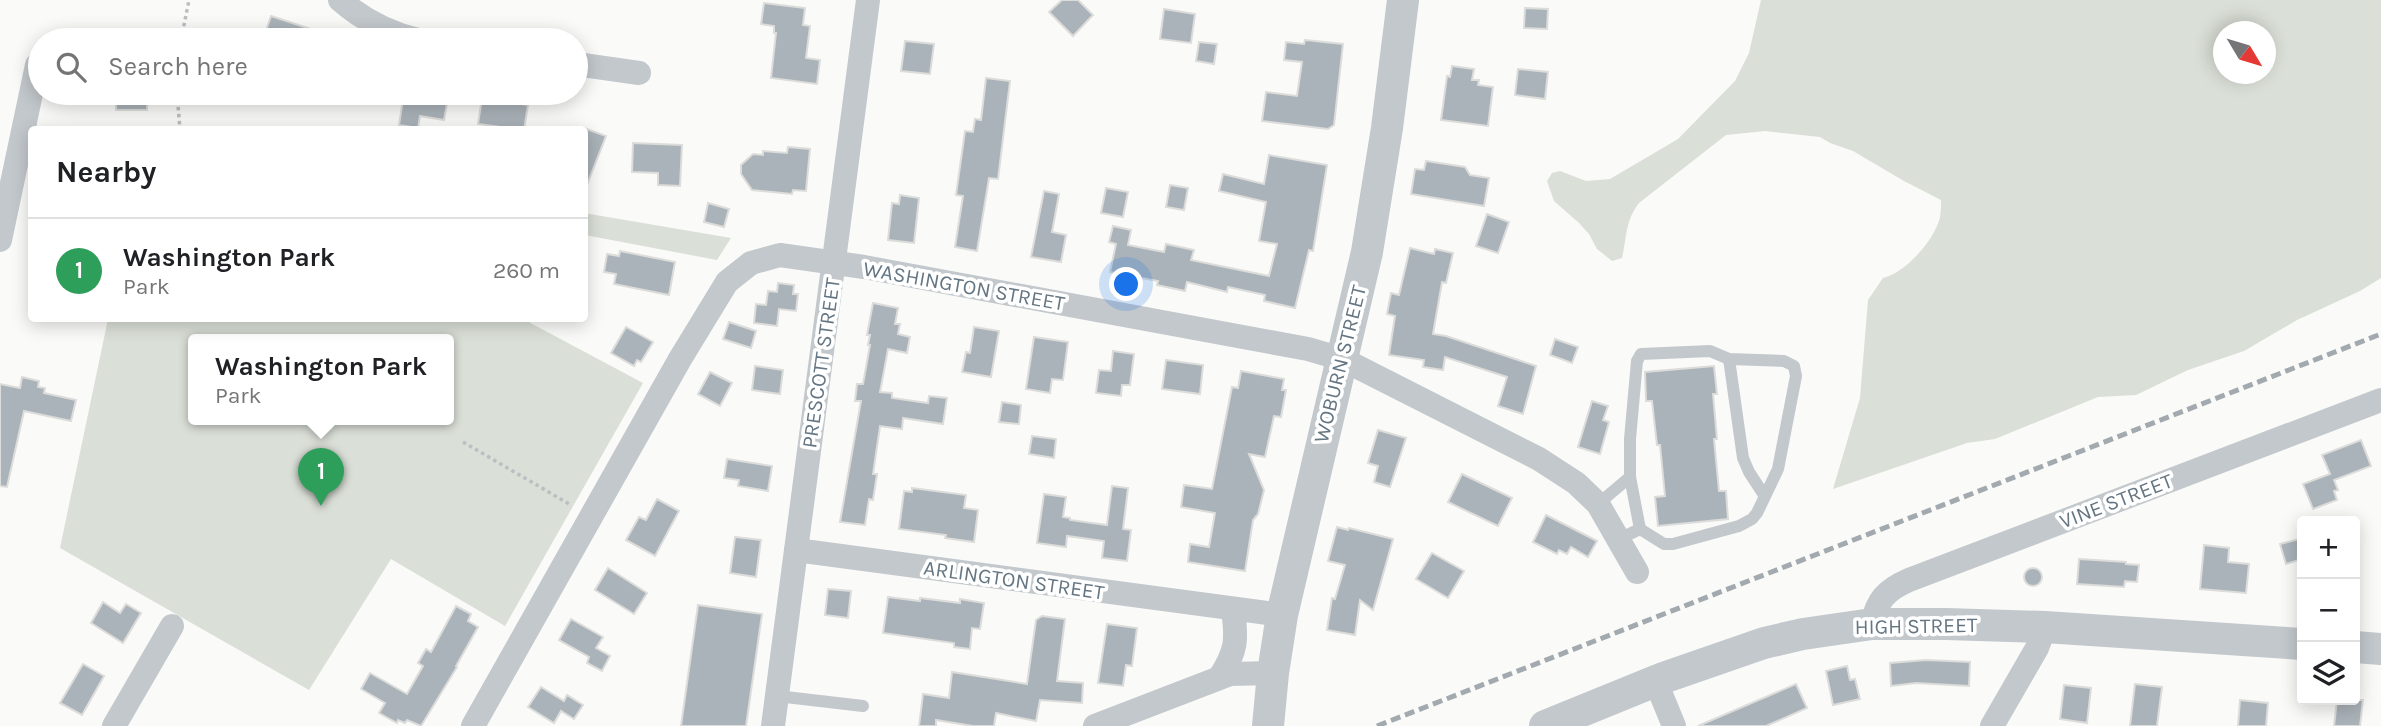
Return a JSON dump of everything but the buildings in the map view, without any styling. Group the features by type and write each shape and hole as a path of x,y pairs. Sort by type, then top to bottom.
{"street":[{"path":"340,0 359,16 383,28"},
{"name":"PRESCOTT STREET","path":"773,726 868,0"},
{"name":"WOBURN STREET","path":"1268,726 1282,615 1374,210 1403,0"},
{"path":"588,66 639,73"},
{"path":"0,240 29,105"},
{"name":"WASHINGTON STREET","path":"473,726 680,359 731,278 751,263 775,256 835,262 1308,349 1342,359 1539,459 1576,483 1629,534 1637,572"},
{"name":"VINE STREET","path":"1872,624 1876,607 1882,598 1890,590 1909,580 2381,400"},
{"name":"ARLINGTON STREET","path":"796,550 1282,615"},
{"path":"1220,677 1232,658 1237,642 1233,609"},
{"name":"HIGH STREET","path":"1545,726 1656,682 1774,641 1872,624 2045,627 2297,644"},
{"path":"114,726 172,626"},
{"path":"1992,726 2037,648 2045,627"},
{"path":"2360,647 2381,649"},
{"path":"1095,726 1220,677 1235,673 1273,673"},
{"path":"1656,682 1674,726"}],"lane":[{"path":"1710,351 1729,359 1787,361 1796,370 1778,469 1761,506 1752,519 1739,526 1668,545 1629,534 1630,439 1639,357 1646,353 1710,351"},
{"path":"1729,359 1743,458 1765,495"},
{"path":"1598,503 1630,477"},
{"path":"777,696 863,706"}],"path":[{"path":"183,28 189,0"},
{"path":"178,105 180,126"},
{"path":"463,442 591,517"}],"shaded area":[{"path":"1761,0 2381,0 2381,278 2360,291 2297,320 2244,351 2188,370 2136,395 2098,397 1995,439 1967,443 1833,489 1860,398 1868,300 1883,278 1900,270 1926,245 1937,226 1941,200 1853,151 1820,137 1765,131 1726,135 1639,203 1629,223 1622,258 1612,261 1597,249 1579,223 1554,201 1547,181 1552,173 1560,171 1586,181 1610,179 1678,139 1735,81 1749,53"},
{"path":"588,214 731,238 717,260 588,236"},
{"path":"107,322 529,322 643,383 505,626 391,559 309,690 60,548"}],"railway":[{"path":"1377,726 2381,334"}],"place":[{"name":"Washington Park","path":"321,506"}]}
